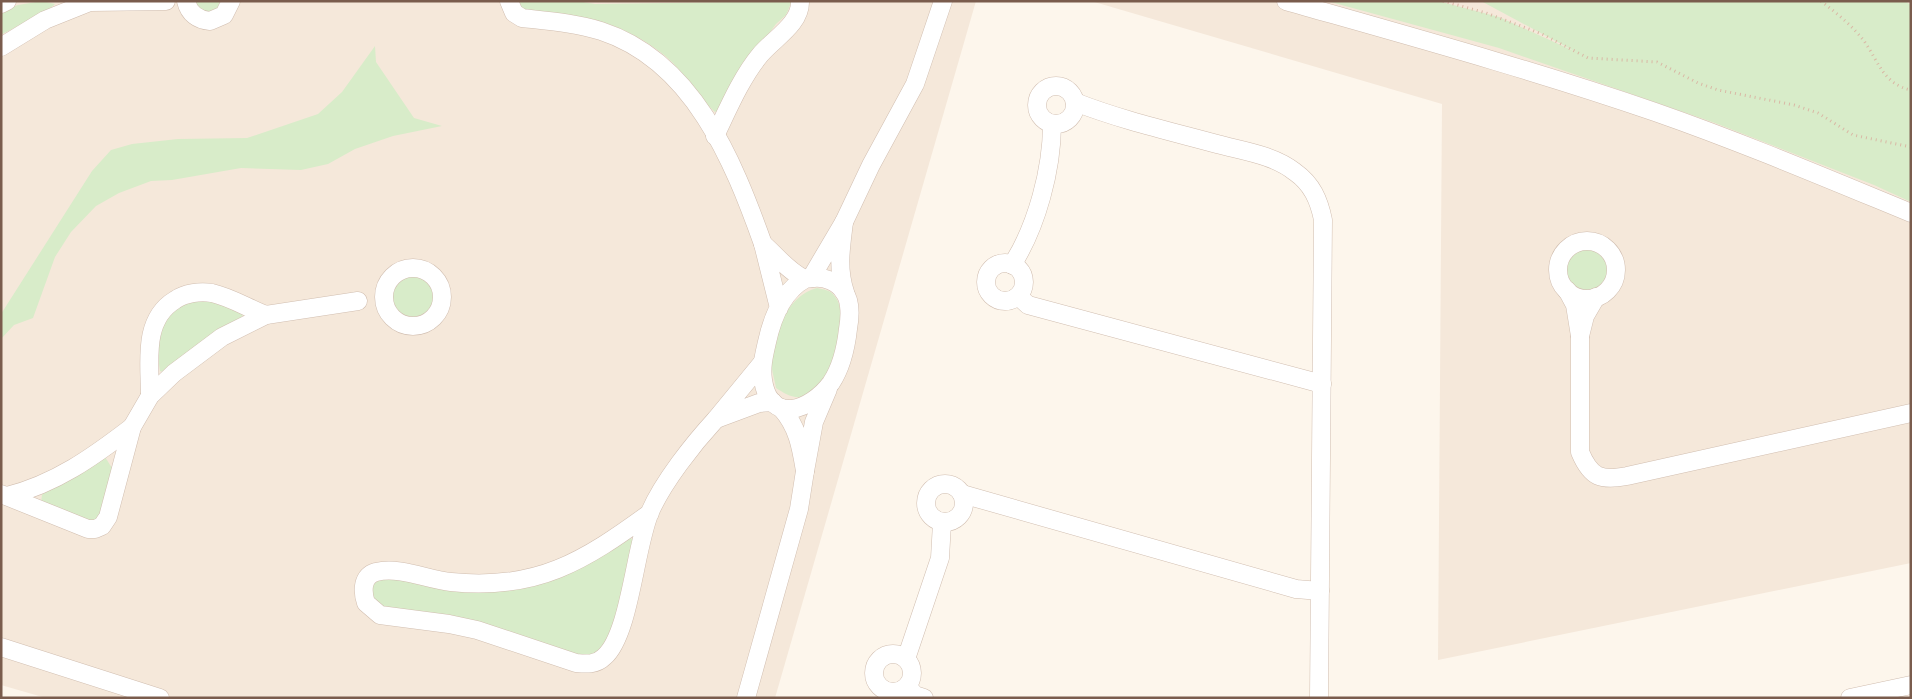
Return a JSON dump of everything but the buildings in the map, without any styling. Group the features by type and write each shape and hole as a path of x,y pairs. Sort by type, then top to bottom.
{"street":[{"path":"1,4 7,1"},
{"path":"1,47 45,20 89,2 166,1 188,6 202,20 218,19 228,9 231,1"},
{"path":"508,1 514,14 522,18 560,21 603,32 654,58 683,86 715,136 738,179 763,244 779,308"},
{"path":"715,136 759,56 798,15 800,1"},
{"path":"808,278 844,222 871,165 915,84 943,1"},
{"path":"1286,1 1533,72 1655,112 1752,148 1911,213"},
{"path":"1051,86 1064,87 1069,91 1075,102 1073,114 1070,118 1059,124 1052,124 1042,118 1037,106 1045,89 1051,86"},
{"path":"1075,102 1103,113 1264,156 1296,172 1310,186 1320,203 1323,220 1318,698"},
{"path":"1012,265 1031,228 1050,160 1052,124"},
{"path":"746,698 799,509 814,422 843,355 847,335 848,308 840,278 839,259 844,222"},
{"path":"1580,336 1585,316 1596,298 1612,285 1616,266 1614,257 1600,243 1590,240 1571,246 1564,253 1558,272 1575,305 1580,336 1580,452 1585,465 1592,473 1601,477 1611,479 1628,476 1911,414"},
{"path":"763,244 808,278"},
{"path":"999,264 1012,265 1017,268 1023,279 1023,285 1018,296 1007,301 995,299 987,290 986,283 989,271 999,264"},
{"path":"4,495 88,528 95,529 102,526 111,511 122,459 132,427 150,396 196,355 222,337 266,315 358,301 387,284 402,270 412,268 430,274 437,281 441,290 439,310 425,324 405,325 378,307 358,301"},
{"path":"805,471 797,433 791,420 768,395 763,380 762,363 768,338 779,308 796,284 808,278 828,279 845,292"},
{"path":"387,284 384,299 389,314"},
{"path":"1566,290 1580,298 1596,298"},
{"path":"150,396 152,331 156,319 170,303 189,294 211,293 266,315"},
{"path":"1018,296 1028,305 1322,384"},
{"path":"650,513 602,548 550,573 511,581 467,584 393,571 379,572 370,574 366,579 363,588 366,603 380,615 449,624 477,630 562,659 592,663 606,656 619,634 650,513 686,456 762,363"},
{"path":"716,419 759,403 801,408 821,394 832,382"},
{"path":"4,495 26,491 61,476 132,427"},
{"path":"947,484 958,489 962,494 964,500 962,512 954,520 942,523 928,511 927,498 935,488 947,484"},
{"path":"962,494 976,496 1296,589 1320,591"},
{"path":"906,659 940,558 942,523"},
{"path":"1,647 160,698"},
{"path":"888,654 895,654 906,659 912,670 910,681 896,692 884,689 876,680 874,674 878,662 888,654"},
{"path":"1850,698 1911,685"},
{"path":"906,686 915,695 924,698"}],"path":[{"path":"1443,1 1486,13 1542,34 1588,58 1657,62 1698,83 1718,90 1794,105 1818,113 1853,135 1911,148"},
{"path":"1822,1 1864,41 1886,78 1894,84 1911,90"}],"shaded area":[{"path":"1,1 976,1 775,698 46,698 1,685"},
{"path":"1091,1 1911,1 1911,563 1438,660 1442,104"}],"green space":[{"path":"42,1 55,4 1,35 1,11 18,5"},
{"path":"191,1 225,1 224,5 205,15"},
{"path":"517,1 577,1 595,4 792,1 786,15 776,24 743,68 724,107 715,112 673,63 655,48 634,35 612,25 590,19 525,12"},
{"path":"1327,1 1438,1 1499,17 1576,52 1481,1 1905,1 1911,5 1911,202 1874,185 1715,123 1499,48"},
{"path":"375,46 376,62 414,118 442,126 393,136 355,149 328,164 301,170 241,168 172,180 151,181 119,193 96,206 71,232 55,257 33,318 14,325 1,339 1,314 92,171 111,150 132,144 178,139 247,138 318,114 342,92"},
{"path":"1592,246 1596,247 1606,256 1609,260 1609,278 1600,288 1592,292 1582,292 1574,288 1565,278 1564,264 1568,256 1578,247"},
{"path":"417,274 429,280 434,288 434,306 429,314 421,319 407,320 395,314 390,306 389,292 395,280 403,275"},
{"path":"817,288 830,292 839,304 841,329 839,348 833,367 821,384 811,393 801,397 794,397 776,388 772,369 773,345 782,320 789,309 806,292"},
{"path":"206,298 240,310 243,315 238,321 166,373 160,371 157,350 160,327 180,304"},
{"path":"105,457 112,468 107,506 94,524 41,502 42,495 47,488"},
{"path":"634,538 617,617 599,655 584,659 377,608 370,587 379,580 394,577 555,578 586,565 625,540"}]}
